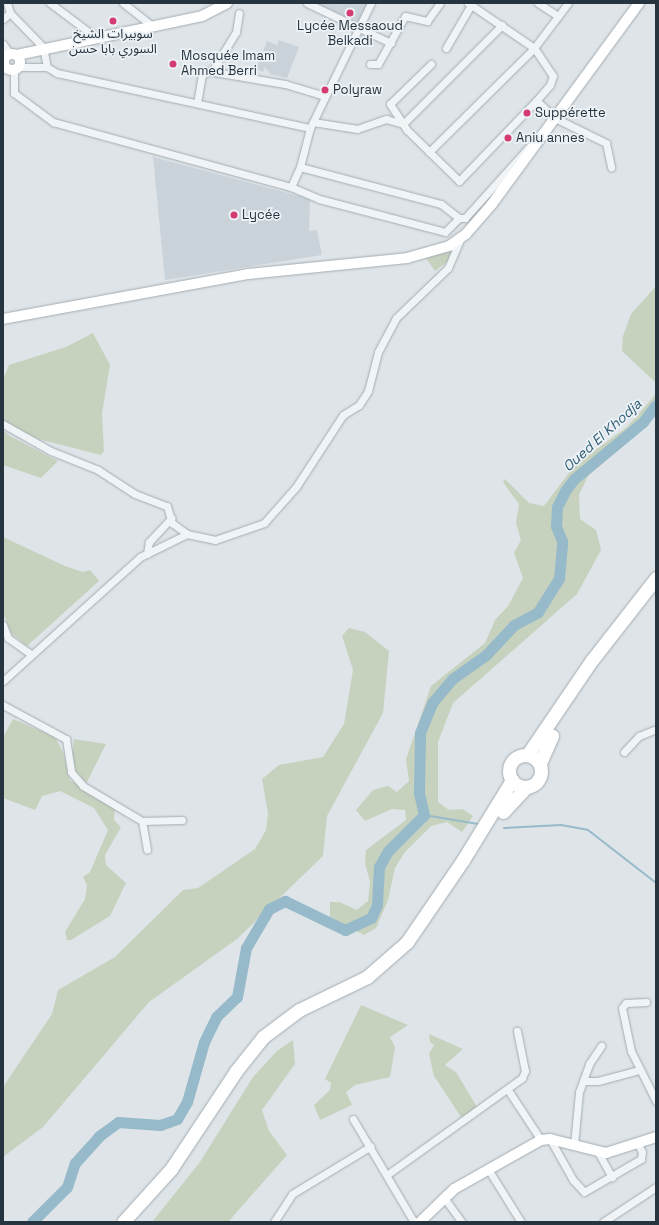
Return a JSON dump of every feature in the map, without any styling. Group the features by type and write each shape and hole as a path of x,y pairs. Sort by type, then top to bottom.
{"highway":[{"path":"122,1222 171,1170 236,1071 263,1037 299,1010 367,977 407,942 463,860 512,780 511,762 528,754 592,660 656,578"},
{"path":"134,1222 195,1150 245,1072 266,1046 304,1017 373,982 409,952 508,804 526,787 538,780 540,763 548,743 588,680 656,591"},
{"path":"528,754 540,763"},
{"path":"512,780 526,787"}],"main road":[{"path":"10,62 43,47 94,36 154,27 202,16 227,3"},
{"path":"3,319 248,274 407,258 449,246 461,238 493,203 639,3"},
{"path":"420,1222 444,1199 488,1169 545,1140 574,1145 598,1152 612,1152 637,1142 656,1137"}],"street":[{"path":"7,3 10,13 43,47 47,67"},
{"path":"50,3 94,36"},
{"path":"123,3 154,27"},
{"path":"307,3 391,43"},
{"path":"291,188 300,167 312,125 371,3"},
{"path":"370,64 378,64 405,16 427,21 440,3"},
{"path":"538,3 558,16"},
{"path":"429,152 534,48 568,3"},
{"path":"431,64 390,104 403,124 459,181 537,101 550,85 553,76 534,48 470,4 446,48"},
{"path":"3,19 10,13"},
{"path":"212,71 236,32 239,13"},
{"path":"403,124 502,25"},
{"path":"3,44 10,62 14,93 53,122 291,188 319,199 445,232 459,218"},
{"path":"10,62 47,67 58,73 197,103 312,125 356,129 386,119 403,124"},
{"path":"197,103 202,75 212,71 285,84 325,96"},
{"path":"537,101 555,118 606,144 611,166"},
{"path":"300,167 441,204 459,218 465,218 555,118"},
{"path":"3,424 51,451 98,470 135,494 161,503 169,508 172,524 187,534 224,538 253,529 273,514 316,458 343,415 359,405 368,391 378,352 396,318 445,272 459,249 461,238"},
{"path":"147,554 149,542 171,518"},
{"path":"3,681 31,654 147,554 187,534"},
{"path":"3,625 8,638 31,654"},
{"path":"3,705 66,738 69,766 76,780 142,821 182,820"},
{"path":"624,752 643,734 656,729"},
{"path":"142,821 147,850"},
{"path":"646,1002 626,1003 622,1008 630,1051 656,1101"},
{"path":"388,1174 508,1090 525,1075 516,1030"},
{"path":"574,1145 583,1081 601,1046"},
{"path":"583,1081 598,1081 639,1070"},
{"path":"508,1090 581,1191 588,1192 642,1157 637,1142"},
{"path":"353,1119 388,1174 414,1222"},
{"path":"274,1222 292,1194 370,1146"},
{"path":"598,1152 612,1177"},
{"path":"488,1169 521,1222"},
{"path":"603,1222 656,1187"},
{"path":"444,1199 462,1222"}],"shaded area":[{"name":"Lycée Messaoud Belkadi","path":"315,3 368,3 359,22"},
{"path":"279,40 299,47 287,78 270,74 265,67 263,72 256,69 267,41 277,45"},
{"name":"Lycée","path":"153,157 310,199 309,231 317,230 322,255 165,280"}],"green space":[{"path":"456,246 448,261 435,271 426,258"},
{"path":"656,286 656,383 622,351 623,336 631,314"},
{"path":"93,333 110,365 102,413 104,451 101,455 38,439 3,422 3,380 9,365 66,347"},
{"path":"656,394 656,411 644,428 588,476 579,495 580,519 596,530 601,550 577,594 453,703 438,742 438,802 449,810 463,809 473,816 462,832 447,822 431,826 405,852 395,868 388,900 376,928 364,935 330,917 330,902 339,902 357,910 368,901 370,882 365,863 366,850 406,820 405,810 392,809 365,821 356,810 373,790 388,786 397,792 409,781 406,759 431,686 485,643 495,620 508,606 523,578 514,553 521,540 516,523 519,504 503,482 505,479 529,503 544,506 575,465 627,427"},
{"path":"3,430 10,436 58,461 41,478 3,465"},
{"path":"3,537 65,566 83,572 90,570 99,581 27,646 11,633 3,613"},
{"path":"349,628 365,632 389,651 383,713 327,816 323,856 237,939 149,1002 43,1127 3,1157 3,1087 52,1014 58,990 115,957 183,890 198,888 255,849 266,830 268,813 262,779 279,765 323,757 344,724 353,670 342,636"},
{"path":"13,719 55,737 63,752 70,780 115,807 114,820 121,827 105,855 106,865 126,883 110,916 71,940 67,940 65,932 85,899 87,885 83,877 90,872 108,830 94,808 60,791 42,796 35,810 3,798 3,737"},
{"path":"74,739 106,744 86,784 71,765"},
{"path":"361,1005 408,1025 390,1037 395,1047 390,1077 355,1085 346,1092 352,1105 320,1120 314,1105 330,1090 331,1083 325,1079"},
{"path":"429,1034 463,1049 445,1065 456,1072 477,1107 461,1117 434,1076 429,1054 434,1045 430,1042"},
{"path":"293,1040 295,1064 262,1110 269,1131 287,1155 228,1222 152,1222 200,1162 253,1077 277,1051"}],"waterway":[{"name":"Oued El Khodja","path":"32,1222 67,1187 75,1163 99,1136 118,1122 160,1125 177,1119 187,1102 204,1042 216,1017 237,997 246,948 269,909 285,901 345,930 371,918 377,905 379,867 388,851 424,815 419,793 420,733 432,703 452,679 486,655 514,625 538,612 559,579 562,541 556,526 557,507 565,491 574,479 643,422 656,405"},
{"path":"424,815 478,824"},
{"path":"504,828 561,825 588,830 656,883"}],"place":[{"name":"Lycée Messaoud Belkadi","path":"350,13"},
{"name":"سوبيرات الشيخ السوري بابا حسن","path":"113,21"},
{"name":"Mosquée Imam Ahmed Berri","path":"173,64"},
{"name":"Polyraw","path":"325,90"},
{"name":"Suppérette","path":"527,113"},
{"name":"Aniu annes","path":"508,138"},
{"name":"Lycée","path":"234,215"}]}
